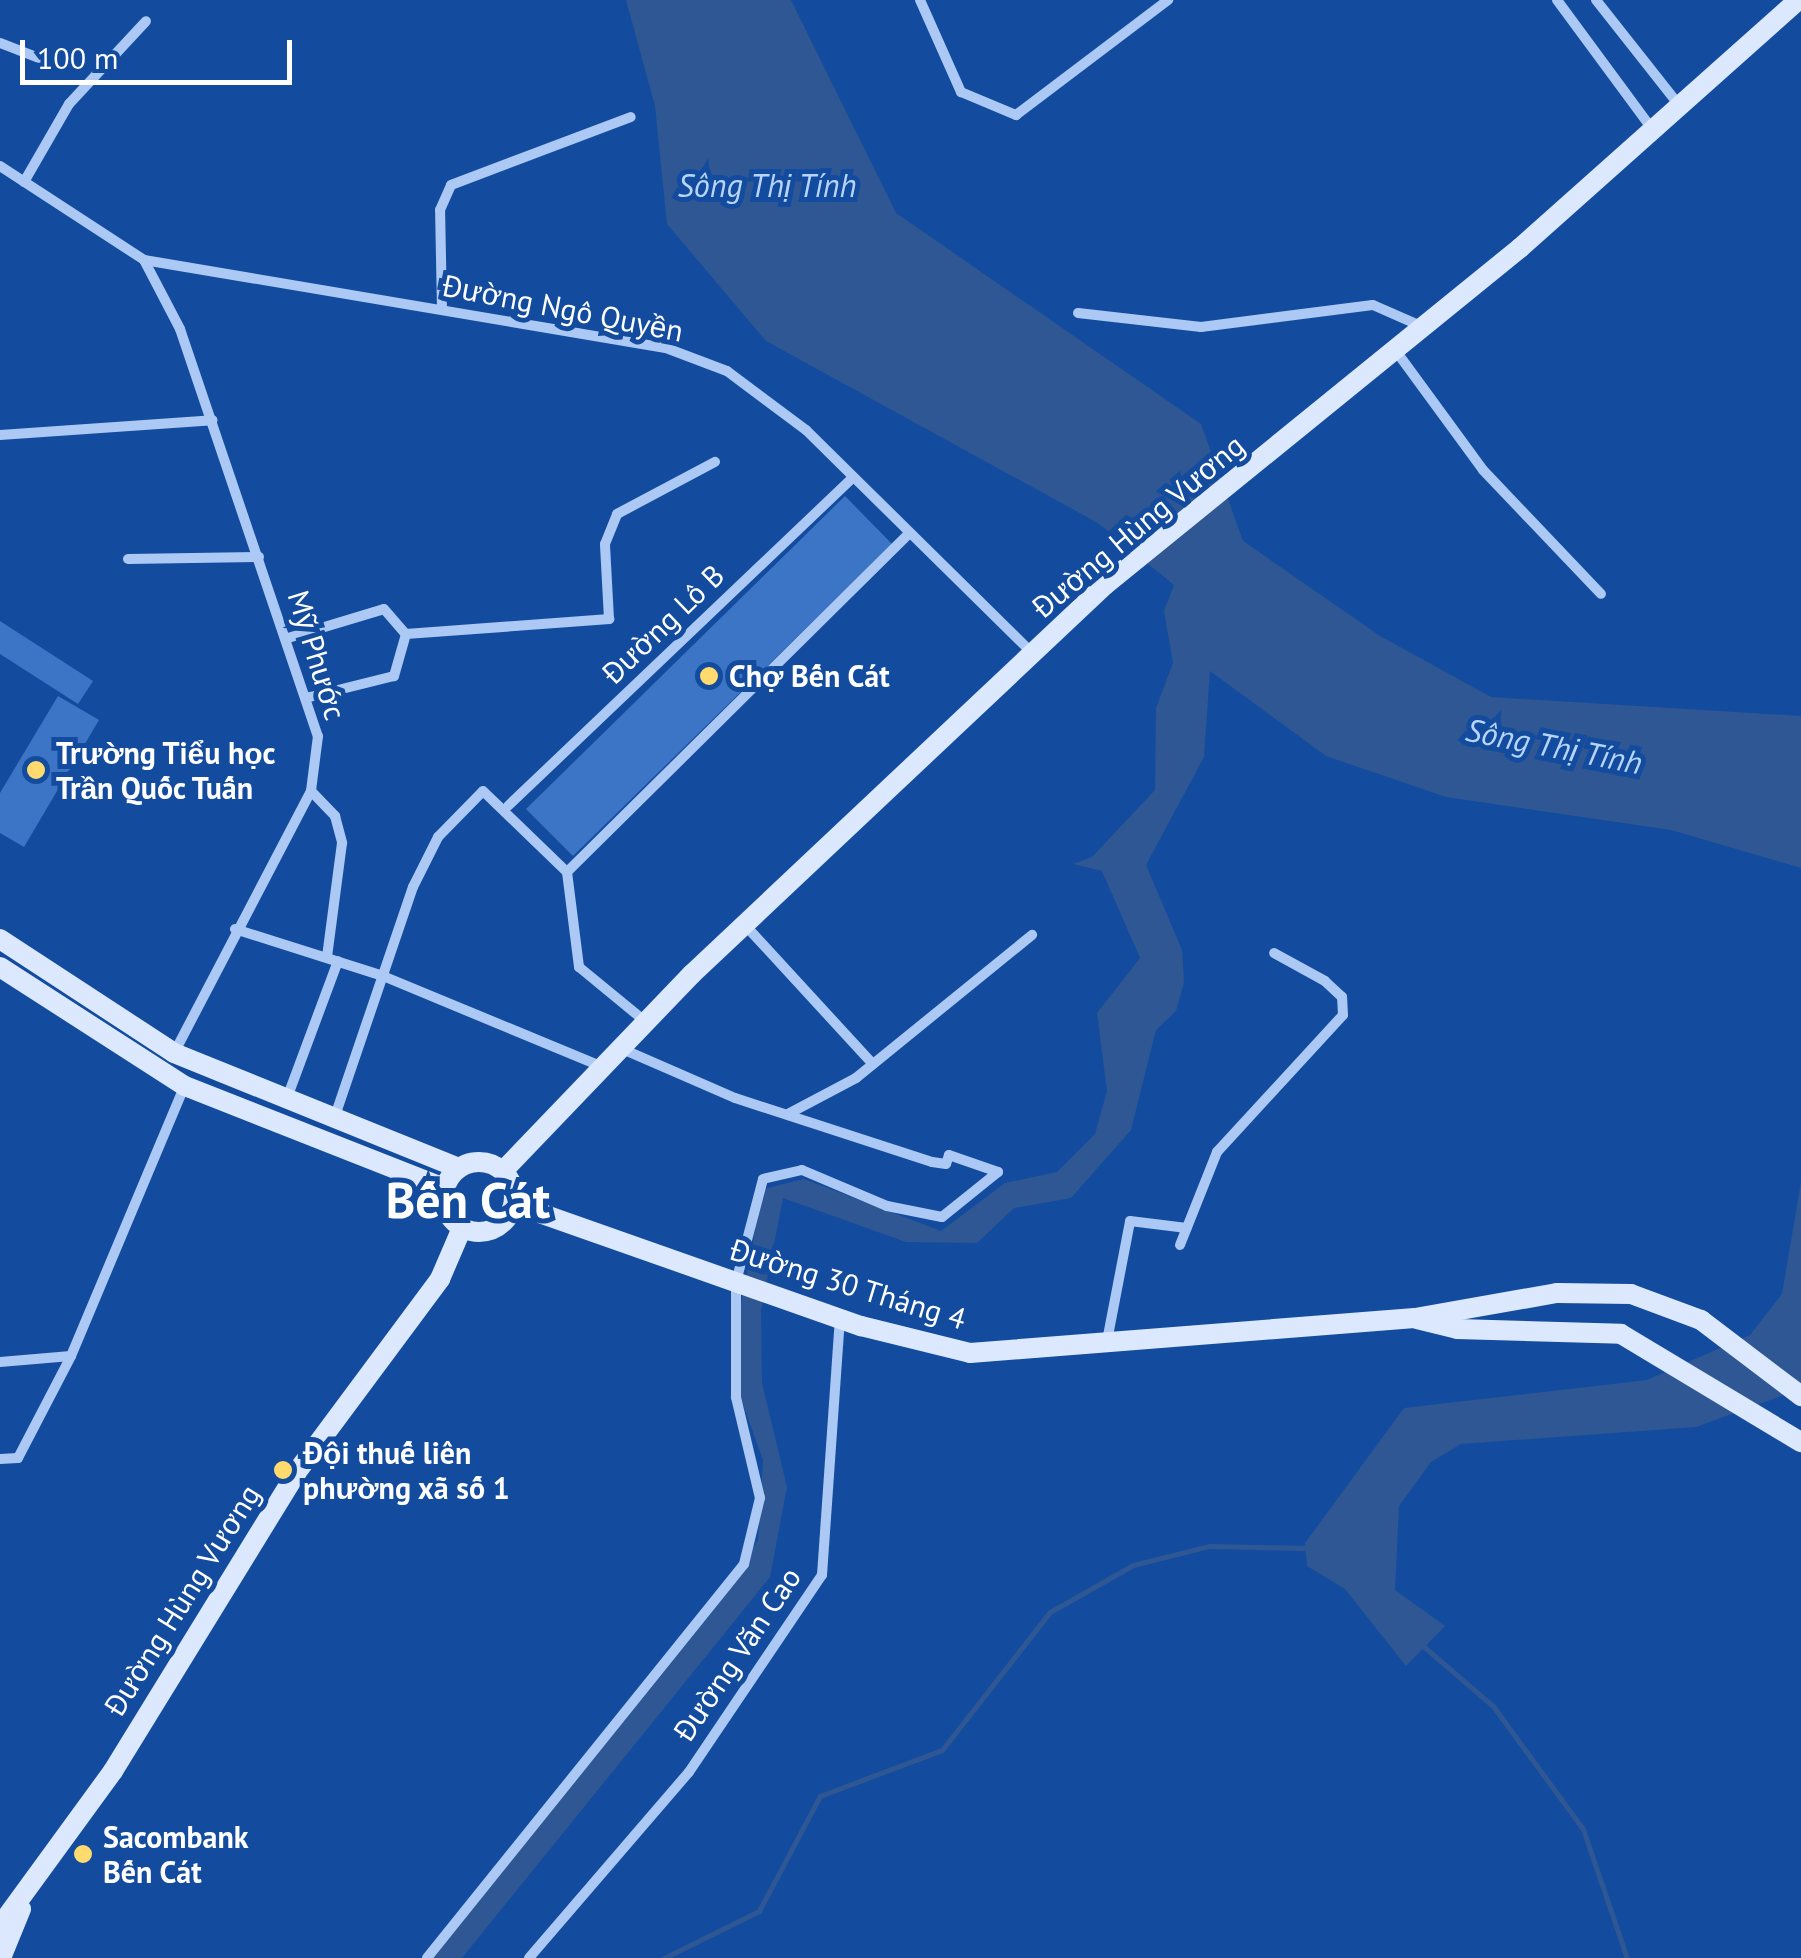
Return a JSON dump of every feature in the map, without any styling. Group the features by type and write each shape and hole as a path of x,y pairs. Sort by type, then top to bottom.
{"main road":[{"name":"Đường Hùng Vương","path":"503,1171 600,1066 1104,586 1396,351 1798,0"},
{"path":"3,954 174,1053 458,1168 481,1162 503,1171 514,1204 494,1229 462,1228 446,1211 444,1188 458,1168"},
{"path":"3,954 185,1086 444,1188"},
{"path":"174,1053 185,1086"},
{"path":"396,1169 407,1148"},
{"name":"Đường 30 Tháng 4","path":"514,1204 840,1319 970,1353 1106,1347 1415,1318 1557,1293 1631,1294 1712,1327 1801,1396"},
{"name":"Đường Hùng Vương","path":"5,1955 21,1907 222,1583 440,1279 462,1228"},
{"name":"Đường 30 Tháng 4","path":"1415,1318 1458,1329 1594,1328 1672,1358 1797,1440"},
{"name":"Đường Hùng Vương","path":"0,1926 21,1907"},
{"path":"0,1917 21,1907"}],"street":[{"path":"920,0 960,92 1016,114 1165,1"},
{"path":"1557,0 1653,130"},
{"path":"1596,0 1680,106"},
{"path":"24,182 69,104 146,21"},
{"path":"0,43 40,58"},
{"path":"442,310 440,200 451,185 632,117"},
{"name":"Đường Ngô Quyền","path":"0,166 144,260 666,348 727,371 765,393 1033,654"},
{"name":"Mỹ Phước","path":"144,260 212,420 318,736 311,791 235,929 174,1053"},
{"path":"1078,314 1201,327 1373,305 1424,327"},
{"path":"1396,351 1483,470 1600,594"},
{"path":"0,435 212,420"},
{"path":"406,634 609,619 605,544 617,514 715,462"},
{"name":"Đường Lô B","path":"508,806 852,478"},
{"path":"567,872 908,534"},
{"path":"128,559 260,557"},
{"path":"288,638 384,609 406,634"},
{"path":"306,698 394,676 406,634"},
{"path":"287,1098 332,959 342,843 335,816 311,791"},
{"path":"334,1116 438,837 483,791 508,806 567,872 579,967 646,1022"},
{"path":"745,925 873,1064"},
{"path":"235,929 383,976 600,1066"},
{"path":"787,1114 873,1064 1032,935"},
{"path":"1180,1246 1217,1152 1343,1015 1342,997 1324,980 1274,953"},
{"path":"428,1958 744,1564 760,1498 736,1397 737,1283 747,1213 769,1172 802,1170 886,1206 942,1217 998,1172 948,1155 946,1164 932,1162 787,1114 619,1048"},
{"path":"0,1459 18,1458 70,1356 185,1086"},
{"path":"1106,1347 1130,1220 1187,1228"},
{"name":"Đường Văn Cao","path":"530,1958 688,1772 822,1574 840,1319"},
{"path":"0,1362 70,1356"}],"water":[{"name":"Sông Thị Tính","path":"626,0 791,0 896,213 1201,424 1243,541 1380,636 1491,697 1801,716 1801,868 1671,830 1446,797 1326,756 1210,671 1204,757 1146,865 1182,950 1184,983 1176,1011 1156,1030 1131,1130 1071,1198 1014,1208 977,1243 906,1242 783,1198 761,1311 762,1383 787,1487 770,1577 462,1958 432,1958 717,1606 758,1540 763,1460 741,1399 739,1315 763,1189 804,1179 941,1231 1005,1183 1057,1172 1095,1134 1107,1091 1097,1013 1140,958 1102,871 1073,864 1092,857 1155,790 1156,708 1173,663 1164,611 1174,585 1098,523 766,341 667,224 655,106"},
{"path":"1801,1182 1801,1389 1696,1427 1461,1444 1431,1462 1399,1506 1395,1590 1445,1626 1406,1666 1345,1589 1307,1566 1305,1543 1404,1408 1647,1380 1750,1335 1782,1294"}],"building":[{"name":"Chợ Bến Cát","path":"845,496 892,544 573,856 526,809"},
{"path":"0,621 93,681 78,704 0,654"},
{"path":"58,696 99,720 24,847 0,833 0,793"}],"waterway":[{"path":"664,1958 759,1911 820,1796 942,1750 1050,1612 1133,1565 1209,1546 1309,1548"},
{"path":"1422,1645 1493,1706 1583,1829 1627,1958"}],"place":[{"name":"Chợ Bến Cát","path":"709,676"},
{"name":"Trường Tiểu học Trần Quốc Tuấn","path":"36,770"},
{"name":"Đội thuế liên phường xã số 1","path":"283,1470"},
{"name":"Sacombank Bến Cát","path":"83,1854"}],"district":[{"name":"Bến Cát","path":"468,1200"}]}
